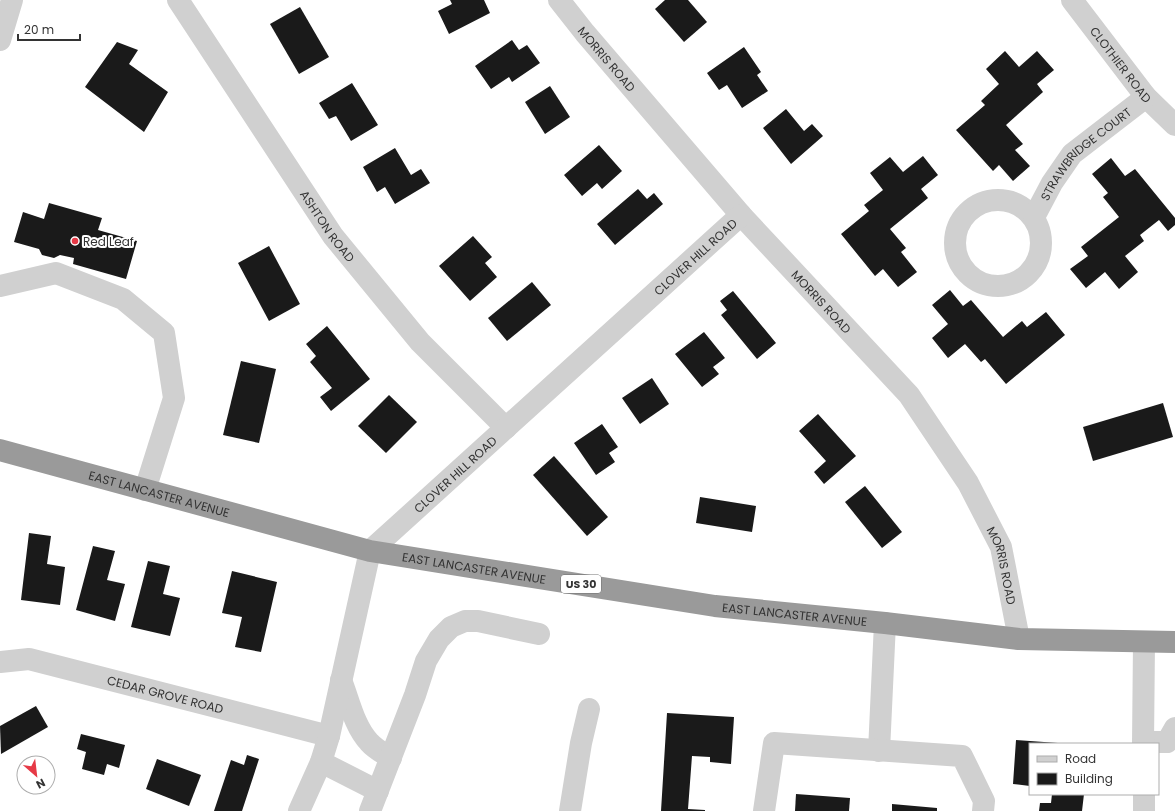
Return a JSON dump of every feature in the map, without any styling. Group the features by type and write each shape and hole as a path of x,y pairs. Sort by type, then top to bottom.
{"highway":[{"name":"EAST LANCASTER AVENUE","path":"0,450 370,551 715,606 1020,638 1175,642"}],"street":[{"path":"0,40 12,0"},
{"name":"ASHTON ROAD","path":"178,0 333,236 420,342 506,428"},
{"name":"MORRIS ROAD","path":"559,0 585,33 741,215 909,395 968,483 1001,547 1020,638"},
{"name":"CLOTHIER ROAD","path":"1072,0 1146,97 1175,125"},
{"name":"STRAWBRIDGE COURT","path":"1034,217 1052,183 1072,154 1146,97"},
{"name":"CLOVER HILL ROAD","path":"370,551 741,215"},
{"path":"0,286 56,274 123,299 164,333 174,398 145,490"},
{"path":"299,811 321,762 329,736 370,551"},
{"path":"370,811 415,696 426,661 438,639 451,627 465,621 478,621 540,634"},
{"path":"879,751 885,623"},
{"path":"1144,642 1143,743 1167,742 1175,728"},
{"name":"CEDAR GROVE ROAD","path":"0,662 29,659 329,736"},
{"path":"341,680 362,732 369,742 391,758"},
{"path":"570,811 581,743 589,708"},
{"path":"764,811 774,743 962,756 984,800 983,811"},
{"path":"321,762 378,791"},
{"path":"1144,795 1144,811"}],"building":[{"path":"450,0 484,0 490,13 449,34 438,11 452,4"},
{"path":"665,0 688,0 707,22 684,42 655,9"},
{"path":"300,7 329,57 299,74 270,24"},
{"path":"512,40 519,50 527,45 540,63 512,82 509,77 491,89 475,66"},
{"path":"117,42 138,50 129,64 168,92 144,132 85,87"},
{"path":"744,47 761,72 757,75 768,91 742,108 727,85 719,90 707,73"},
{"path":"1005,51 1019,67 1037,51 1054,70 1037,84 1043,92 1006,125 1023,144 1015,150 1030,166 1013,181 999,165 993,171 956,130 985,105 981,101 999,84 986,69"},
{"path":"352,83 378,125 351,141 336,116 329,119 319,103"},
{"path":"550,86 570,117 545,134 525,102"},
{"path":"786,109 804,131 812,124 823,136 791,164 763,128"},
{"path":"599,145 622,171 602,189 597,183 582,196 564,175"},
{"path":"395,148 411,175 421,169 430,183 395,204 385,187 377,192 363,167"},
{"path":"923,156 938,175 921,189 928,198 890,229 906,248 901,252 917,272 898,287 883,269 875,276 841,234 869,211 864,205 883,190 870,173 890,157 903,172"},
{"path":"1111,158 1125,176 1135,169 1175,218 1175,225 1168,231 1159,220 1140,235 1144,241 1125,256 1138,272 1119,289 1105,272 1086,288 1070,269 1088,256 1081,247 1119,217 1103,197 1108,193 1092,174"},
{"path":"638,189 647,199 654,193 663,204 615,245 597,224"},
{"name":"Red Leaf","path":"49,203 102,218 98,230 137,241 126,279 73,264 74,258 60,255 54,258 42,255 39,249 14,242 23,212 44,219"},
{"path":"473,236 492,257 485,263 497,277 470,301 439,266"},
{"path":"269,246 300,304 269,321 238,263"},
{"path":"532,282 551,305 507,341 488,318"},
{"path":"950,290 963,306 971,300 1003,337 1022,321 1027,327 1046,312 1065,335 1006,384 985,359 981,362 965,344 948,358 932,338 948,324 932,305"},
{"path":"733,291 776,343 757,359 721,315 727,310 720,301"},
{"path":"327,326 370,379 331,411 320,397 332,388 310,362 316,356 306,344"},
{"path":"704,332 725,358 713,367 719,374 702,387 675,354"},
{"path":"241,361 276,369 259,443 223,435"},
{"path":"652,378 669,404 640,424 622,398"},
{"path":"389,395 417,422 386,453 358,426"},
{"path":"1163,403 1173,437 1093,461 1083,427"},
{"path":"818,414 856,456 824,484 814,472 826,461 799,431"},
{"path":"602,424 618,447 609,453 615,462 596,475 574,443"},
{"path":"554,456 608,517 587,536 533,475"},
{"path":"865,486 902,532 882,548 845,502"},
{"path":"700,497 756,506 752,532 696,523"},
{"path":"29,533 51,536 47,564 65,567 60,605 21,600"},
{"path":"93,546 115,551 107,580 125,584 115,621 76,610"},
{"path":"148,561 170,566 163,594 180,598 170,636 131,627"},
{"path":"232,571 277,582 261,652 235,647 242,617 222,613"},
{"path":"36,706 48,727 1,754 0,726"},
{"path":"667,713 734,717 731,764 710,762 710,757 692,756 688,809 705,811 661,811"},
{"path":"81,734 125,745 119,768 107,764 104,775 82,769 86,752 77,749"},
{"path":"1016,740 1058,743 1029,743 1029,786 1013,784"},
{"path":"247,755 259,759 242,811 214,811 231,760 244,765"},
{"path":"157,759 201,775 189,806 146,789"},
{"path":"796,794 850,798 849,811 795,811"},
{"path":"1052,795 1084,795 1082,811 1039,811 1040,803 1051,803"},
{"path":"892,804 937,808 937,811 892,811"}],"place":[{"name":"Red Leaf","path":"75,241"}]}
